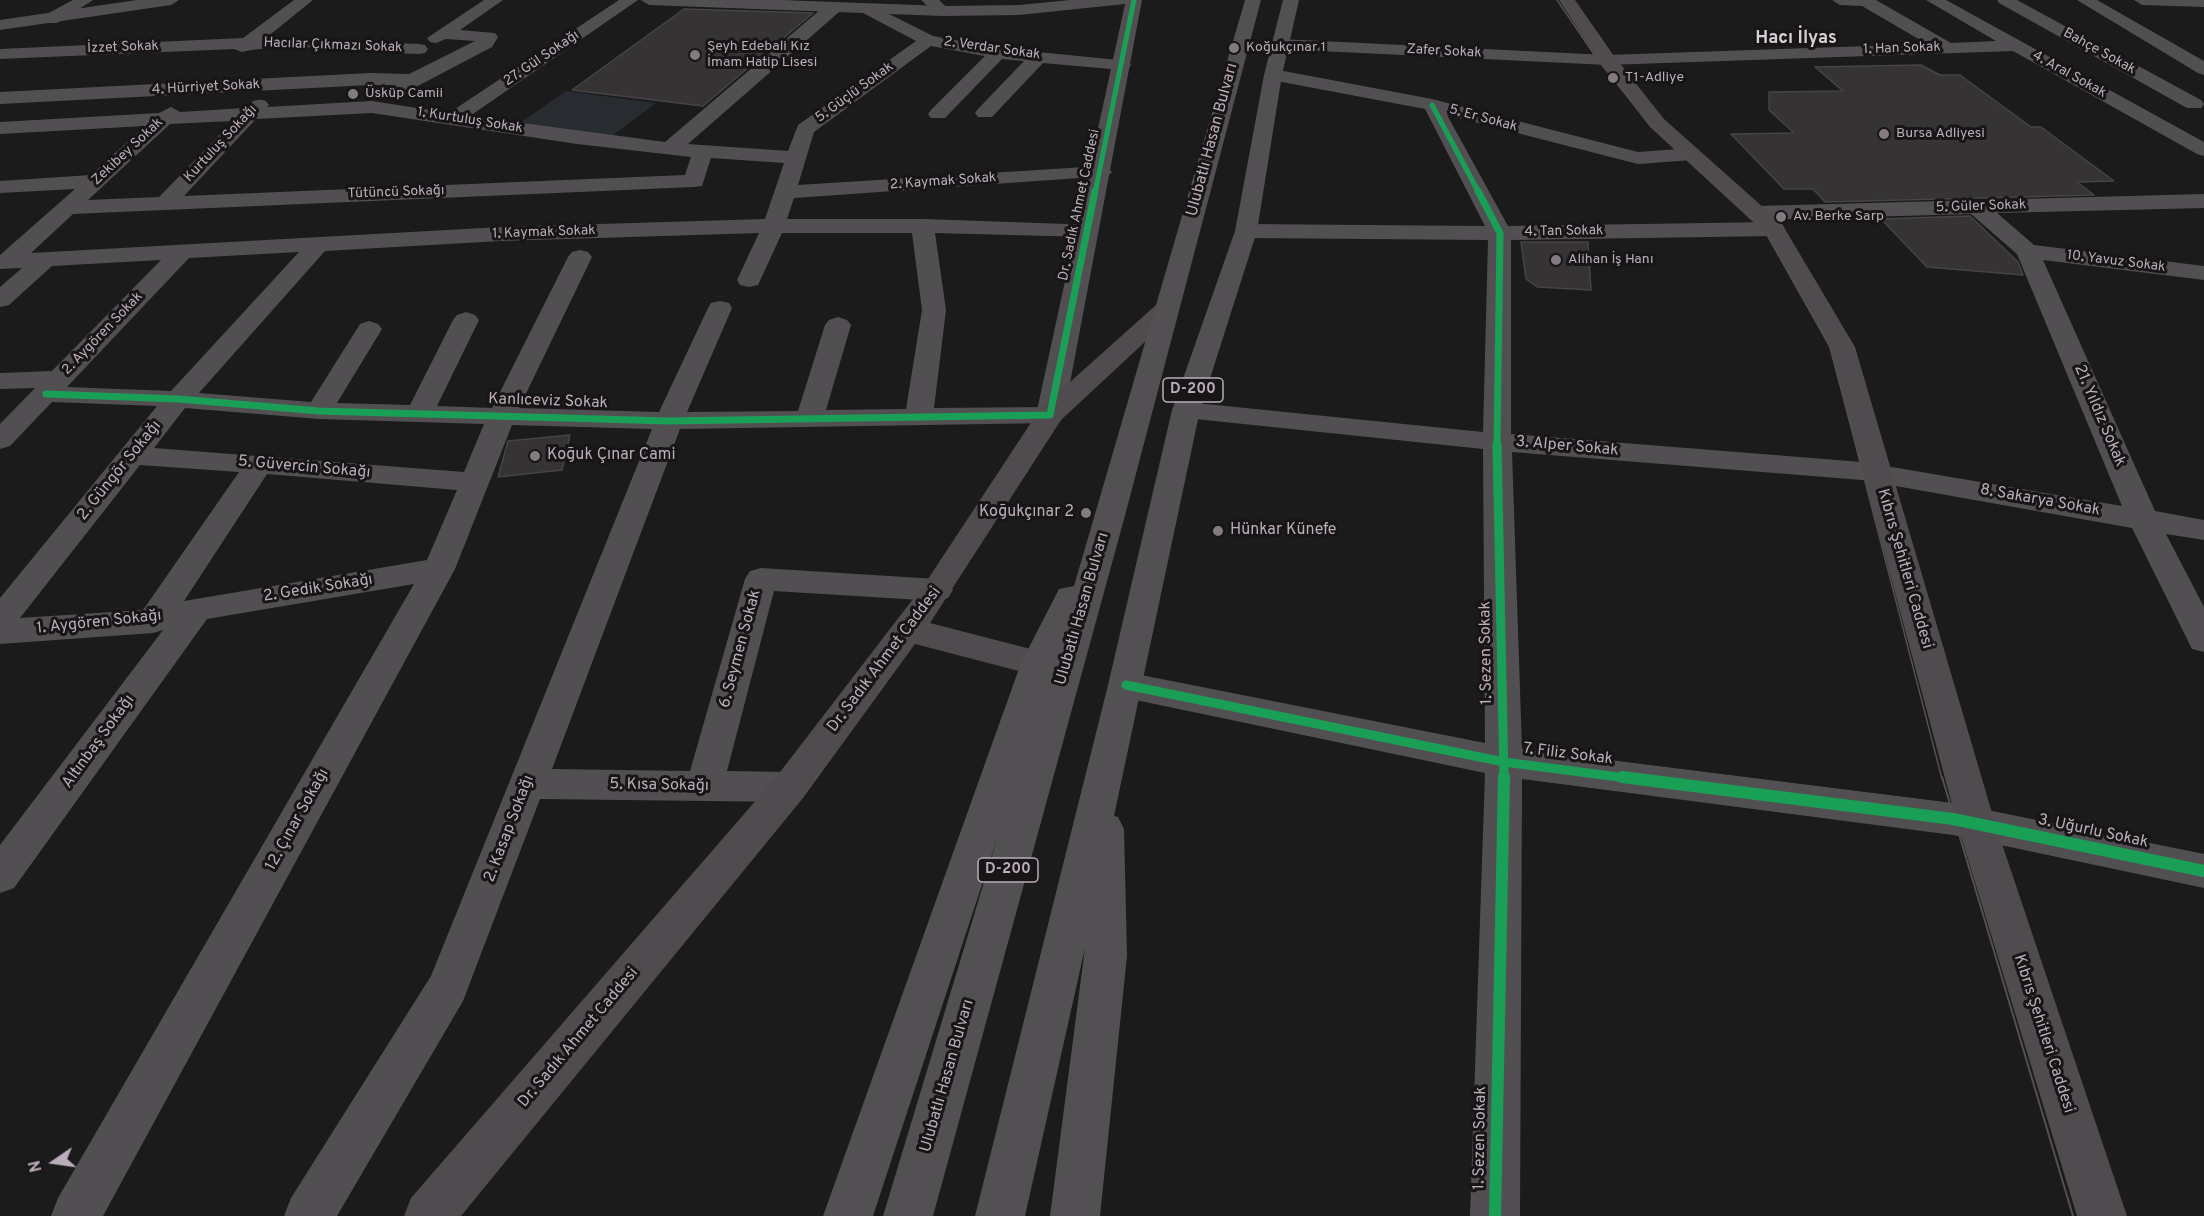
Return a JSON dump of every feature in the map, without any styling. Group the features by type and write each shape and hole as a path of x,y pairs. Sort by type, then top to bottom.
{"highway":[{"name":"Ulubatlı Hasan Bulvarı","path":"908,1216 1108,523 1253,0"},
{"name":"D-200","path":"1000,1216 1126,685 1186,410 1246,231 1273,75 1291,0"},
{"path":"848,1216 1038,663 1108,523"},
{"path":"1075,1216 1106,956 1103,782"}],"main road":[{"name":"Kıbrıs Şehitleri Caddesi","path":"1567,0 1607,60 1657,123 1766,221 1842,347 1976,823 2102,1216"},
{"path":"1050,415 1166,309"},
{"name":"Dr. Sadık Ahmet Caddesi","path":"429,1216 790,787 937,590 1050,415"},
{"path":"908,630 1038,663"}],"street":[{"path":"51,19 85,0"},
{"path":"0,25 171,0"},
{"name":"Zekibey Sokak","path":"4,261 67,208 247,43 305,0"},
{"path":"370,80 495,0"},
{"name":"27. Gül Sokağı","path":"454,118 630,0"},
{"path":"649,0 944,11 1019,9 1120,0"},
{"path":"929,0 944,11"},
{"name":"Dr. Sadık Ahmet Caddesi","path":"1050,415 1134,0"},
{"path":"1840,0 1866,1 1947,48"},
{"name":"4. Aral Sokak","path":"1934,0 2204,150"},
{"name":"Bahçe Sokak","path":"2005,0 2199,104"},
{"path":"2085,0 2204,69"},
{"path":"2142,0 2204,2"},
{"path":"670,149 833,8"},
{"name":"2. Verdar Sokak","path":"869,9 928,40 998,52 1122,65"},
{"path":"372,107 412,80 486,43 489,37 442,34"},
{"name":"5. Güçlü Sokak","path":"749,280 774,226 805,129 928,40"},
{"name":"Hacılar Çıkmazı Sokak","path":"247,43 304,43 419,50"},
{"name":"İzzet Sokak","path":"0,54 247,43"},
{"name":"Zafer Sokak","path":"1280,44 1607,60"},
{"name":"1. Han Sokak","path":"1607,60 2016,46"},
{"path":"938,114 998,52"},
{"path":"985,113 1038,57"},
{"name":"5. Er Sokak","path":"1273,75 1432,105 1638,158 1692,154"},
{"name":"4. Hürriyet Sokak","path":"0,98 278,84 412,80"},
{"name":"Kurtuluş Sokağı","path":"165,204 278,84"},
{"path":"2121,103 2199,104"},
{"name":"1. Sezen Sokak","path":"1432,105 1500,233 1497,442 1504,762 1495,1216"},
{"name":"1. Kurtuluş Sokak","path":"0,129 372,107 577,138 670,149 795,158"},
{"name":"Tütüncü Sokağı","path":"67,208 694,181 703,150"},
{"name":"2. Kaymak Sokak","path":"785,192 1101,172"},
{"path":"0,186 96,181"},
{"name":"5. Güler Sokak","path":"1766,221 1976,207 2204,201"},
{"name":"21. Yıldız Sokak","path":"1976,207 2027,251 2143,519 2204,640"},
{"name":"4. Tan Sokak","path":"1246,231 1500,233 1766,221"},
{"name":"1. Kaymak Sokak","path":"4,261 501,234 774,226 923,226 1088,230"},
{"path":"919,417 934,310 923,226"},
{"name":"2. Güngör Sokağı","path":"0,621 178,399 318,245"},
{"name":"10. Yavuz Sokak","path":"2027,251 2203,275"},
{"name":"2. Aygören Sokak","path":"0,440 181,253"},
{"name":"12. Çınar Sokağı","path":"76,1216 439,569 502,416 580,257"},
{"path":"0,300 45,260"},
{"name":"2. Kasap Sokağı","path":"309,1216 448,987 669,421 720,308"},
{"path":"419,415 466,320"},
{"path":"809,419 838,325"},
{"path":"319,411 369,328"},
{"name":"Kanlıceviz Sokak","path":"0,381 319,411 419,415 669,421 1050,415"},
{"name":"3. Alper Sokak","path":"1186,410 1497,442 1877,473"},
{"name":"5. Güvercin Sokağı","path":"132,456 475,482"},
{"path":"153,621 259,464"},
{"name":"8. Sakarya Sokak","path":"1877,473 2204,530"},
{"name":"2. Gedik Sokağı","path":"197,609 439,569"},
{"name":"6. Seymen Sokak","path":"704,786 760,579 937,590"},
{"name":"1. Aygören Sokağı","path":"0,632 153,621 197,609"},
{"name":"Altınbaş Sokağı","path":"0,876 197,609"},
{"name":"7. Filiz Sokak","path":"1126,685 1504,762 1976,823"},
{"name":"5. Kısa Sokağı","path":"527,784 790,787"},
{"name":"3. Uğurlu Sokak","path":"1976,823 2204,871"}],"shaded area":[{"path":"566,91 656,103 609,138 517,125"}],"building":[{"name":"Şeyh Edebali Kız İmam Hatip Lisesi","path":"684,9 813,13 703,106 572,90"},
{"name":"Bursa Adliyesi","path":"1921,65 1940,75 1960,75 2031,127 2041,127 2114,181 2077,182 2094,195 1825,202 1813,189 1784,189 1731,134 1794,133 1769,110 1769,92 1843,91 1815,67"},
{"path":"1970,216 2018,262 2023,275 1927,267 1881,219"},
{"name":"Alihan İş Hanı","path":"1521,242 1588,242 1591,290 1537,287 1526,279"},
{"name":"Koğuk Çınar Cami","path":"570,435 562,470 498,477 508,441"}],"tram line":[{"path":"1557,0 1598,60 1649,123 1764,229 1830,346 1942,779"},
{"path":"1942,777 2073,1216"}],"cycle path":[{"path":"46,394 178,399 319,411 669,421 1050,415 1134,0"},
{"path":"1432,105 1500,233 1497,442 1504,762 1495,1216"},
{"path":"1126,685 1504,762 1953,819 2204,871"}],"place":[{"name":"Koğukçınar 1","path":"1234,48"},
{"name":"Şeyh Edebali Kız İmam Hatip Lisesi","path":"695,55"},
{"name":"T1-Adliye","path":"1613,78"},
{"name":"Üsküp Camii","path":"353,94"},
{"name":"Bursa Adliyesi","path":"1884,134"},
{"name":"Av. Berke Sarp","path":"1781,217"},
{"name":"Alihan İş Hanı","path":"1556,260"},
{"name":"Koğuk Çınar Cami","path":"535,456"},
{"name":"Koğukçınar 2","path":"1086,513"},
{"name":"Hünkar Künefe","path":"1218,531"}],"district":[{"name":"Hacı İlyas","path":"1796,39"}]}
